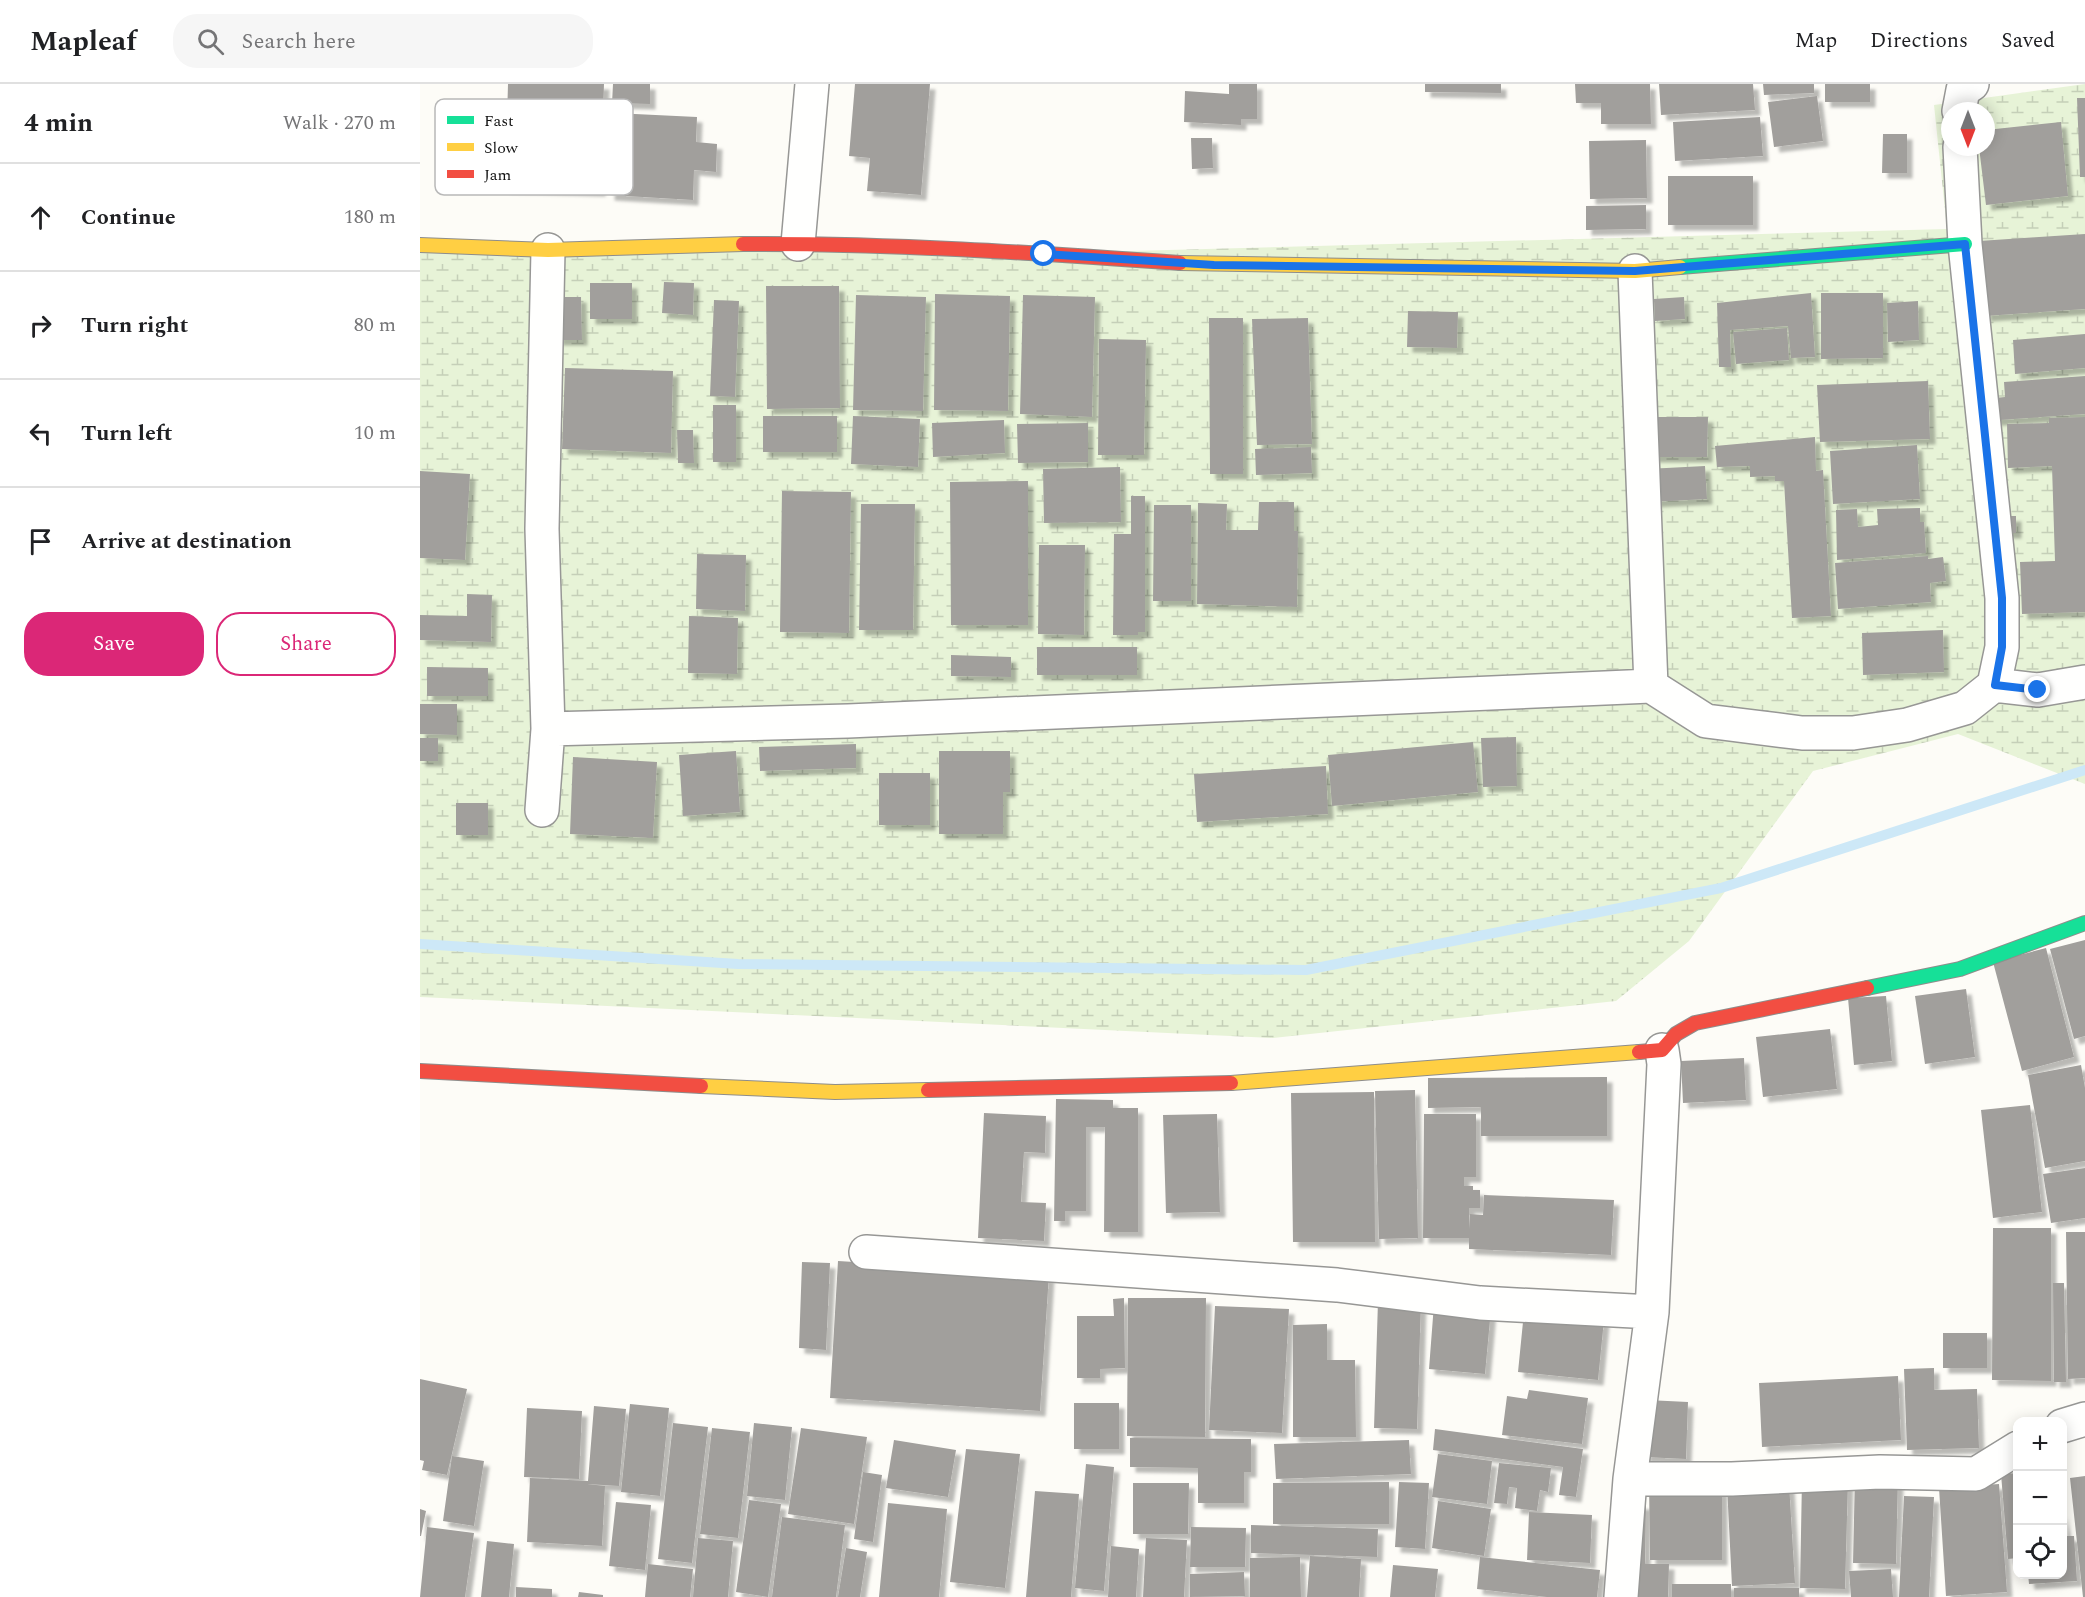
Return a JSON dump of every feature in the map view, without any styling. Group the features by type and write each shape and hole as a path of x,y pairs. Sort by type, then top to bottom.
{"street":[{"path":"798,244 812,84"},
{"path":"1961,102 1963,90 1972,84"},
{"path":"548,729 848,721 1652,686 1706,721 1802,733 1853,733 1907,725 1965,708 1995,685 2002,647 2002,598 1965,244 1960,156"},
{"path":"420,245 548,250 674,245 798,244 1044,254 1214,265 1635,271 1965,244"},
{"path":"542,810 548,729 542,529 548,250"},
{"path":"1635,271 1652,686"},
{"path":"1995,685 2038,690 2085,682"},
{"path":"420,1071 460,1075 835,1092 1235,1083 1662,1050 1676,1034 1695,1023 1960,969 2085,923"},
{"path":"1621,1597 1630,1479 1652,1312 1664,1064 1662,1050"},
{"path":"866,1252 1337,1285 1480,1303 1652,1312"},
{"path":"2067,1424 2085,1419"},
{"path":"1630,1479 1732,1479 1880,1472 1976,1474 2013,1451"}],"green space":[{"path":"2085,84 2085,784 1958,734 1813,771 1689,941 1616,1001 1273,1038 420,997 420,249 1130,251 1947,229 1934,105 1941,104 1941,156 1995,156 1995,102 1956,102"}],"building":[{"path":"508,84 604,84 603,99 508,99"},
{"path":"613,84 650,84 650,104 633,104 633,99 612,99"},
{"path":"855,84 930,84 921,195 867,191 870,158 849,156"},
{"path":"1229,84 1257,84 1257,119 1241,119 1241,125 1184,122 1185,91 1229,94"},
{"path":"1425,84 1501,84 1501,93 1425,92"},
{"path":"1575,84 1650,84 1651,124 1601,124 1601,103 1576,103"},
{"path":"1659,84 1753,84 1755,110 1661,115"},
{"path":"1763,84 1814,84 1814,93 1764,95"},
{"path":"1825,84 1870,84 1870,102 1825,102"},
{"path":"1817,96 1823,141 1774,147 1768,102"},
{"path":"2077,98 2085,98 2085,177 2080,177"},
{"path":"633,114 697,117 696,142 717,144 716,172 694,170 693,200 609,195 633,195"},
{"path":"1760,117 1763,156 1675,161 1673,122"},
{"path":"2061,122 2068,196 1986,205 1980,156 1995,156 1995,129"},
{"path":"1883,134 1907,134 1907,173 1882,173"},
{"path":"1191,138 1212,138 1213,168 1192,169"},
{"path":"1646,140 1647,198 1590,199 1589,141"},
{"path":"1668,176 1753,176 1753,225 1668,225"},
{"path":"1646,205 1646,229 1586,230 1586,206"},
{"path":"2085,234 2085,309 1985,316 1979,241"},
{"path":"664,282 694,283 693,315 662,313"},
{"path":"590,283 632,283 632,319 590,319"},
{"path":"766,286 839,286 840,408 767,409"},
{"path":"1811,293 1815,357 1791,358 1788,326 1730,330 1731,367 1719,367 1717,303"},
{"path":"1821,293 1883,293 1883,358 1821,359"},
{"path":"935,294 1010,296 1008,411 934,410"},
{"path":"856,295 926,297 923,411 853,410"},
{"path":"1023,295 1095,297 1092,417 1020,414"},
{"path":"556,297 581,297 582,340 557,340"},
{"path":"1684,297 1685,319 1655,321 1654,299"},
{"path":"714,300 739,301 735,397 710,396"},
{"path":"1918,301 1919,340 1888,342 1887,303"},
{"path":"1408,311 1458,312 1457,348 1407,347"},
{"path":"1209,318 1243,318 1243,474 1210,474"},
{"path":"1308,318 1312,444 1257,445 1252,319"},
{"path":"1787,328 1789,360 1736,364 1733,332"},
{"path":"2085,334 2085,368 2015,374 2013,340"},
{"path":"1099,339 1146,340 1144,455 1098,455"},
{"path":"565,368 673,371 671,453 562,449"},
{"path":"2085,376 2085,414 1986,421 1985,399 2005,397 2004,382"},
{"path":"1928,381 1930,439 1820,442 1817,385"},
{"path":"713,405 736,405 736,462 713,462"},
{"path":"763,416 837,416 837,452 763,452"},
{"path":"853,416 920,419 918,467 851,464"},
{"path":"1650,417 1708,417 1707,457 1650,457"},
{"path":"2085,417 2085,612 2022,614 2020,562 2055,561 2052,466 2008,468 2007,424 2049,423 2049,418"},
{"path":"1004,420 1005,453 933,457 932,423"},
{"path":"1088,423 1088,462 1018,463 1017,424"},
{"path":"677,430 693,430 694,463 678,463"},
{"path":"1815,437 1816,471 1823,470 1831,616 1792,618 1784,481 1775,481 1775,476 1750,477 1750,466 1717,467 1715,446"},
{"path":"1917,445 1920,499 1833,504 1830,451"},
{"path":"1311,447 1312,473 1256,475 1255,449"},
{"path":"1705,466 1707,499 1649,502 1647,469"},
{"path":"1120,467 1121,522 1044,523 1043,469"},
{"path":"420,471 470,474 465,560 420,558"},
{"path":"1028,481 1028,625 951,625 950,482"},
{"path":"782,491 851,492 849,633 780,632"},
{"path":"1131,496 1145,496 1145,632 1138,632 1138,635 1113,635 1114,534 1131,534"},
{"path":"1259,502 1294,502 1294,531 1298,531 1297,607 1197,604 1198,503 1227,504 1226,530 1258,530"},
{"path":"861,504 915,504 913,630 859,630"},
{"path":"1154,505 1191,505 1191,601 1153,601"},
{"path":"1920,508 1920,522 1924,522 1926,553 1837,560 1836,510 1857,509 1858,527 1878,525 1877,509"},
{"path":"1999,516 2016,516 2016,533 1999,533"},
{"path":"1039,545 1085,545 1084,635 1038,634"},
{"path":"697,554 746,555 745,611 696,609"},
{"path":"1928,556 1928,559 1943,557 1946,581 1930,583 1931,602 1838,609 1835,563"},
{"path":"467,594 492,595 491,642 420,640 420,615 467,616"},
{"path":"689,616 738,618 737,674 688,673"},
{"path":"1943,630 1944,672 1863,675 1862,633"},
{"path":"1037,647 1137,647 1137,675 1037,675"},
{"path":"951,655 1011,657 1011,677 951,676"},
{"path":"427,667 488,668 488,696 427,696"},
{"path":"420,704 457,704 457,735 420,734"},
{"path":"1516,737 1517,786 1483,787 1481,738"},
{"path":"420,738 438,738 438,761 420,761"},
{"path":"1473,742 1478,792 1332,806 1328,755"},
{"path":"856,744 856,768 760,771 759,747"},
{"path":"736,751 740,812 683,816 679,755"},
{"path":"939,751 1010,751 1010,792 1003,792 1003,834 939,834"},
{"path":"573,757 657,762 653,838 570,834"},
{"path":"1326,766 1328,814 1197,822 1194,774"},
{"path":"879,773 930,773 930,825 879,825"},
{"path":"456,803 488,803 488,835 456,835"},
{"path":"2085,940 2085,1036 2074,1039 2050,949"},
{"path":"2046,948 2074,1057 2022,1071 1993,962"},
{"path":"1966,989 1975,1057 1925,1064 1915,996"},
{"path":"1886,996 1892,1061 1854,1065 1848,998"},
{"path":"1830,1029 1837,1089 1763,1097 1756,1037"},
{"path":"1744,1058 1746,1100 1683,1103 1681,1061"},
{"path":"2081,1065 2085,1088 2085,1161 2045,1168 2028,1075"},
{"path":"1607,1077 1607,1136 1481,1136 1481,1107 1428,1108 1428,1078"},
{"path":"1415,1090 1418,1238 1379,1239 1375,1091"},
{"path":"1374,1092 1375,1242 1293,1242 1291,1093"},
{"path":"1056,1099 1113,1100 1113,1108 1138,1108 1138,1232 1104,1232 1105,1127 1086,1127 1086,1211 1065,1211 1065,1221 1054,1221"},
{"path":"2030,1105 2042,1212 1993,1218 1981,1110"},
{"path":"984,1113 1046,1116 1045,1153 1024,1152 1021,1202 1046,1203 1044,1241 978,1238"},
{"path":"1217,1114 1220,1212 1166,1213 1163,1115"},
{"path":"1424,1114 1476,1114 1476,1177 1464,1177 1464,1186 1473,1186 1473,1190 1480,1190 1480,1208 1469,1208 1469,1229 1470,1214 1483,1215 1484,1195 1614,1200 1611,1255 1469,1249 1469,1238 1423,1238"},
{"path":"2085,1168 2085,1218 2051,1223 2043,1174"},
{"path":"1993,1228 2051,1228 2051,1381 1992,1380"},
{"path":"2066,1232 2085,1232 2085,1378 2068,1379"},
{"path":"838,1261 1049,1274 1040,1411 830,1398"},
{"path":"802,1262 830,1263 826,1350 799,1348"},
{"path":"2053,1283 2064,1283 2066,1382 2054,1382"},
{"path":"1124,1298 1125,1368 1100,1369 1100,1378 1077,1378 1077,1316 1114,1316 1113,1299"},
{"path":"1128,1298 1206,1298 1205,1437 1127,1436"},
{"path":"1378,1301 1421,1302 1417,1429 1374,1428"},
{"path":"1434,1304 1491,1309 1485,1374 1429,1369"},
{"path":"1215,1306 1289,1309 1282,1433 1209,1430"},
{"path":"1524,1312 1604,1320 1598,1380 1518,1372"},
{"path":"1327,1324 1327,1360 1355,1360 1356,1437 1293,1437 1293,1325"},
{"path":"1943,1333 1987,1333 1987,1368 1943,1368"},
{"path":"1934,1368 1934,1390 1977,1389 1979,1448 1907,1450 1904,1369"},
{"path":"1898,1376 1901,1440 1762,1447 1759,1383"},
{"path":"420,1379 467,1389 447,1475 422,1470 424,1461 420,1460"},
{"path":"1529,1390 1588,1398 1582,1444 1502,1435 1507,1396 1527,1399"},
{"path":"1647,1400 1688,1402 1686,1459 1644,1457"},
{"path":"1074,1403 1119,1403 1119,1449 1074,1449"},
{"path":"630,1404 669,1408 660,1496 621,1492"},
{"path":"594,1406 626,1409 619,1486 587,1484 605,1486 602,1546 527,1542 530,1478 588,1481"},
{"path":"527,1408 582,1411 579,1479 524,1477"},
{"path":"673,1423 708,1427 692,1563 658,1559"},
{"path":"754,1423 792,1427 785,1500 747,1496"},
{"path":"712,1428 750,1432 738,1538 700,1534"},
{"path":"801,1428 867,1437 854,1524 788,1514"},
{"path":"1435,1429 1583,1449 1576,1497 1559,1495 1563,1467 1433,1450"},
{"path":"1130,1438 1251,1439 1251,1472 1244,1472 1244,1503 1198,1503 1198,1468 1130,1467"},
{"path":"894,1440 956,1450 948,1497 886,1488"},
{"path":"1409,1440 1411,1474 1276,1479 1274,1444"},
{"path":"966,1449 1020,1454 1005,1588 950,1582"},
{"path":"1438,1454 1492,1461 1487,1504 1432,1497"},
{"path":"452,1456 484,1461 474,1526 443,1521"},
{"path":"1499,1463 1551,1468 1548,1492 1540,1490 1537,1511 1515,1508 1517,1488 1509,1487 1507,1504 1494,1503"},
{"path":"1086,1464 1114,1467 1104,1591 1075,1588"},
{"path":"863,1472 882,1475 873,1542 854,1539"},
{"path":"2013,1473 2013,1558 2008,1559 2001,1474"},
{"path":"1855,1475 1898,1476 1896,1564 1853,1563"},
{"path":"2085,1476 2085,1597 2083,1597 2070,1478"},
{"path":"1802,1479 1848,1481 1845,1589 1800,1588"},
{"path":"1649,1481 1722,1481 1722,1560 1650,1560"},
{"path":"1389,1482 1389,1524 1273,1524 1273,1483"},
{"path":"1399,1482 1429,1483 1425,1549 1395,1547"},
{"path":"1133,1483 1189,1483 1188,1534 1133,1534"},
{"path":"1789,1483 1795,1583 1732,1586 1727,1486"},
{"path":"1999,1484 2007,1592 1946,1596 1939,1488"},
{"path":"1035,1491 1079,1494 1071,1597 1026,1597"},
{"path":"1904,1496 1934,1497 1929,1597 1899,1597"},
{"path":"749,1500 781,1504 768,1597 736,1592"},
{"path":"1438,1501 1491,1509 1484,1556 1432,1548"},
{"path":"616,1502 651,1505 645,1570 609,1566"},
{"path":"888,1503 947,1509 939,1597 879,1597"},
{"path":"1630,1504 1646,1504 1645,1564 1669,1564 1668,1597 1628,1597"},
{"path":"420,1509 426,1511 421,1536 420,1536"},
{"path":"1529,1512 1592,1515 1590,1563 1527,1560"},
{"path":"782,1517 845,1525 836,1597 772,1597"},
{"path":"1251,1525 1378,1529 1377,1557 1251,1553"},
{"path":"427,1527 474,1533 465,1597 420,1597"},
{"path":"1191,1527 1246,1528 1245,1567 1190,1567"},
{"path":"2067,1536 2074,1536 2077,1581 2029,1584 2028,1579 2067,1579"},
{"path":"698,1538 733,1541 728,1597 693,1597"},
{"path":"1146,1538 1187,1540 1184,1597 1143,1597"},
{"path":"487,1541 514,1544 509,1597 481,1597"},
{"path":"1111,1546 1139,1549 1136,1597 1108,1597"},
{"path":"846,1548 867,1552 860,1597 838,1597"},
{"path":"1310,1556 1361,1559 1359,1597 1307,1597"},
{"path":"1300,1557 1301,1597 1250,1597 1250,1558"},
{"path":"1480,1557 1600,1570 1597,1597 1547,1597 1477,1589"},
{"path":"648,1564 693,1569 690,1597 645,1597"},
{"path":"1393,1565 1438,1569 1435,1597 1390,1597"},
{"path":"1891,1569 1893,1597 1851,1597 1849,1571"},
{"path":"1244,1572 1245,1596 1190,1597 1190,1574"},
{"path":"1672,1584 1731,1584 1731,1597 1672,1597"},
{"path":"516,1587 552,1589 552,1597 516,1597"},
{"path":"1734,1588 1799,1588 1799,1597 1734,1597"},
{"path":"579,1592 603,1595 603,1597 578,1597"}],"waterway":[{"path":"420,944 738,964 1306,970 1721,888 2085,770"}],"traffic: fast":[{"path":"1680,267 1965,244"},
{"path":"1867,988 1960,969 2085,923"}],"traffic: slow":[{"path":"420,245 548,250 743,244"},
{"path":"1180,263 1635,271 1680,267"},
{"path":"1231,1083 1639,1052"},
{"path":"701,1086 835,1092 928,1090"}],"traffic: jam":[{"path":"743,244 907,247 1180,263"},
{"path":"1639,1052 1662,1050 1676,1034 1695,1023 1867,988"},
{"path":"420,1071 701,1086"},
{"path":"928,1090 1231,1083"}],"route":[{"path":"1044,254 1214,265 1635,271 1965,244 2002,598 2002,647 1995,685 2038,690"}]}
